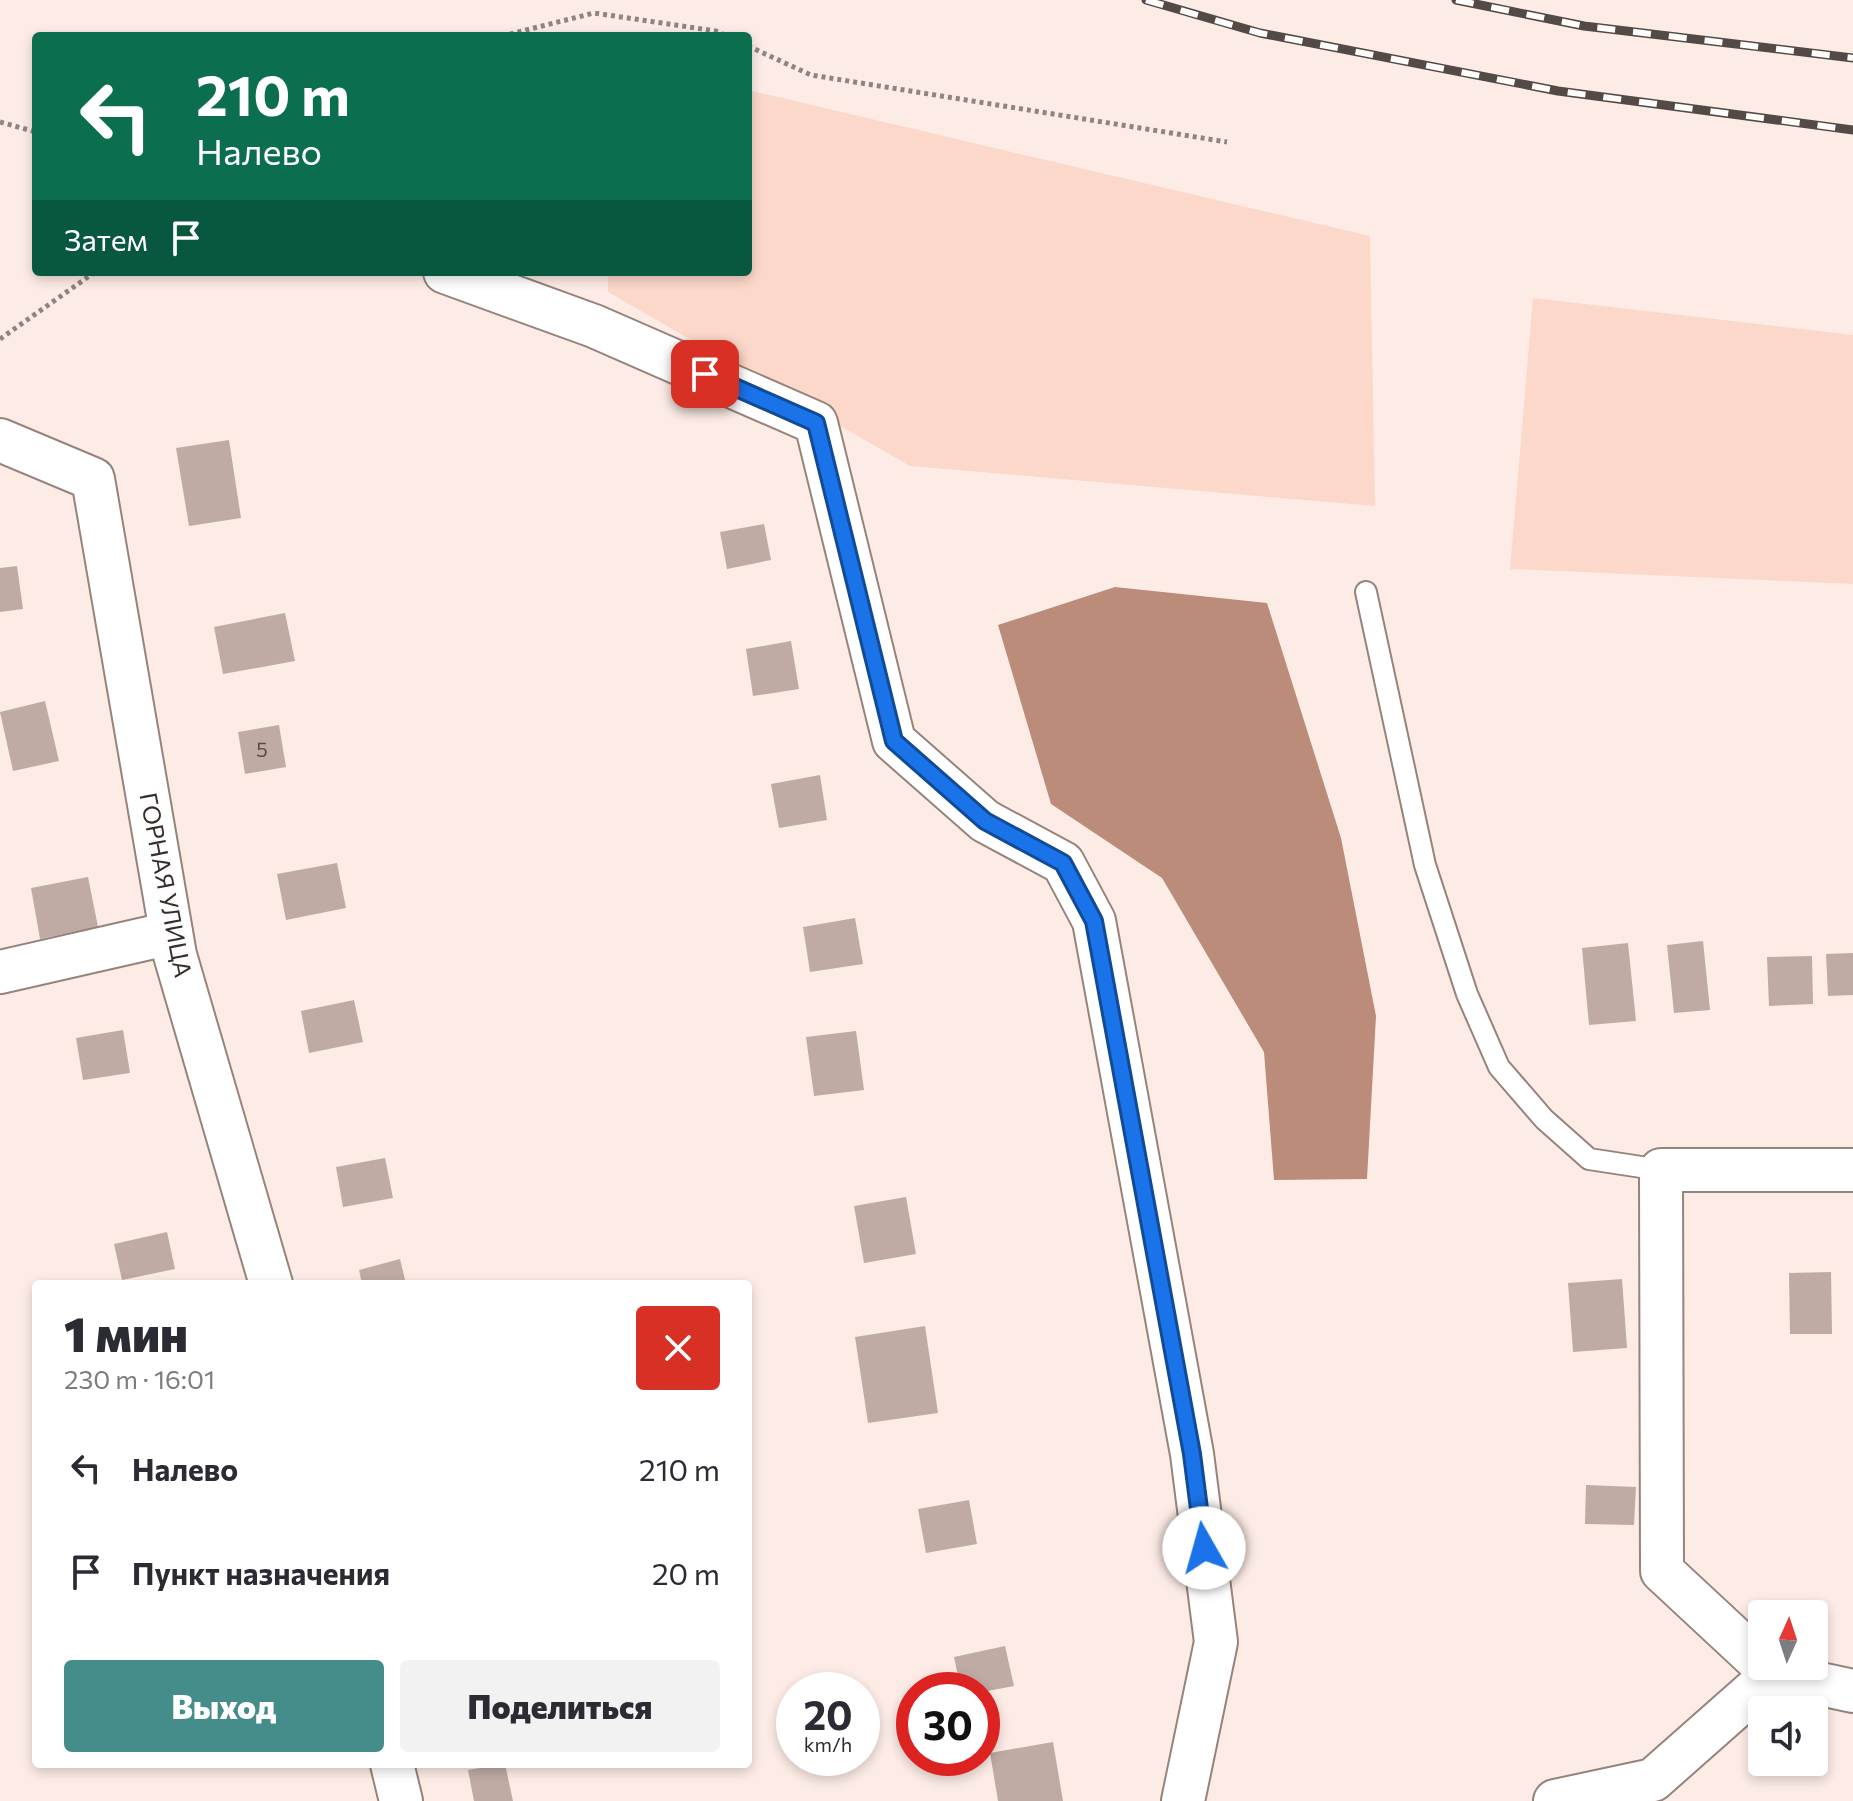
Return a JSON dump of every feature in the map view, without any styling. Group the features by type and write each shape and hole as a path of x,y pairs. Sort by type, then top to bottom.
{"street":[{"path":"456,276 594,326 816,423 894,741 985,821 1063,863 1094,921 1192,1454 1216,1642 1183,1801"},
{"name":"ГОРНАЯ УЛИЦА","path":"0,440 93,479 171,933 270,1280"},
{"path":"0,972 171,933"},
{"path":"1748,1651 1662,1571 1661,1170 1853,1170"},
{"path":"1555,1801 1653,1780 1754,1680"},
{"path":"1811,1680 1853,1691"},
{"path":"393,1768 401,1801"}],"lane":[{"path":"1366,592 1425,865 1467,994 1499,1067 1544,1119 1589,1159 1661,1170"}],"path":[{"path":"518,32 594,13 718,32"},
{"path":"752,48 811,75 1227,142"},
{"path":"0,122 32,131"},
{"path":"0,339 89,276"}],"shaded area":[{"path":"752,91 1370,236 1375,506 910,466 608,292 608,276 752,276"},
{"path":"1533,298 1853,335 1853,584 1510,569"},
{"path":"1115,587 1267,603 1341,838 1376,1016 1367,1179 1274,1180 1264,1052 1162,878 1051,804 998,625"}],"building":[{"path":"229,440 241,518 189,526 176,448"},
{"path":"764,524 771,560 727,569 720,532"},
{"path":"17,566 23,609 0,612 0,568"},
{"path":"285,613 295,661 223,674 214,627"},
{"path":"791,641 799,689 753,696 746,649"},
{"path":"45,701 59,761 13,771 0,712"},
{"path":"279,725 286,767 245,774 238,732"},
{"path":"820,775 827,820 779,828 771,784"},
{"path":"337,863 346,908 286,920 277,874"},
{"path":"88,877 98,927 40,939 31,888"},
{"path":"855,918 863,964 810,972 803,927"},
{"path":"1703,941 1710,1010 1674,1013 1667,945"},
{"path":"1628,943 1636,1021 1589,1025 1582,948"},
{"path":"1853,953 1853,995 1828,996 1826,954"},
{"path":"1812,956 1813,1004 1769,1006 1767,957"},
{"path":"354,1000 363,1042 309,1053 301,1011"},
{"path":"123,1030 130,1073 83,1080 76,1038"},
{"path":"856,1031 864,1090 814,1096 806,1037"},
{"path":"385,1158 393,1198 343,1207 336,1167"},
{"path":"906,1197 916,1254 864,1263 854,1206"},
{"path":"167,1232 175,1269 122,1280 114,1244"},
{"path":"400,1259 405,1280 361,1280 359,1270"},
{"path":"1831,1272 1832,1334 1790,1334 1789,1273"},
{"path":"1622,1279 1627,1348 1573,1352 1568,1283"},
{"path":"925,1326 938,1413 868,1423 855,1337"},
{"path":"1586,1485 1636,1487 1634,1525 1585,1524"},
{"path":"969,1500 977,1544 926,1553 918,1509"},
{"path":"1005,1646 1014,1686 1000,1689 1000,1672 957,1672 954,1657"},
{"path":"1053,1742 1063,1801 998,1801 994,1776 1000,1776 1000,1751"},
{"path":"506,1768 513,1801 474,1801 468,1770"}],"railway":[{"path":"1146,0 1260,33 1558,91 1853,130"},
{"path":"1456,0 1584,26 1853,58"}],"route":[{"path":"705,374 816,423 894,741 985,821 1063,863 1094,921 1192,1454 1204,1548"}]}
